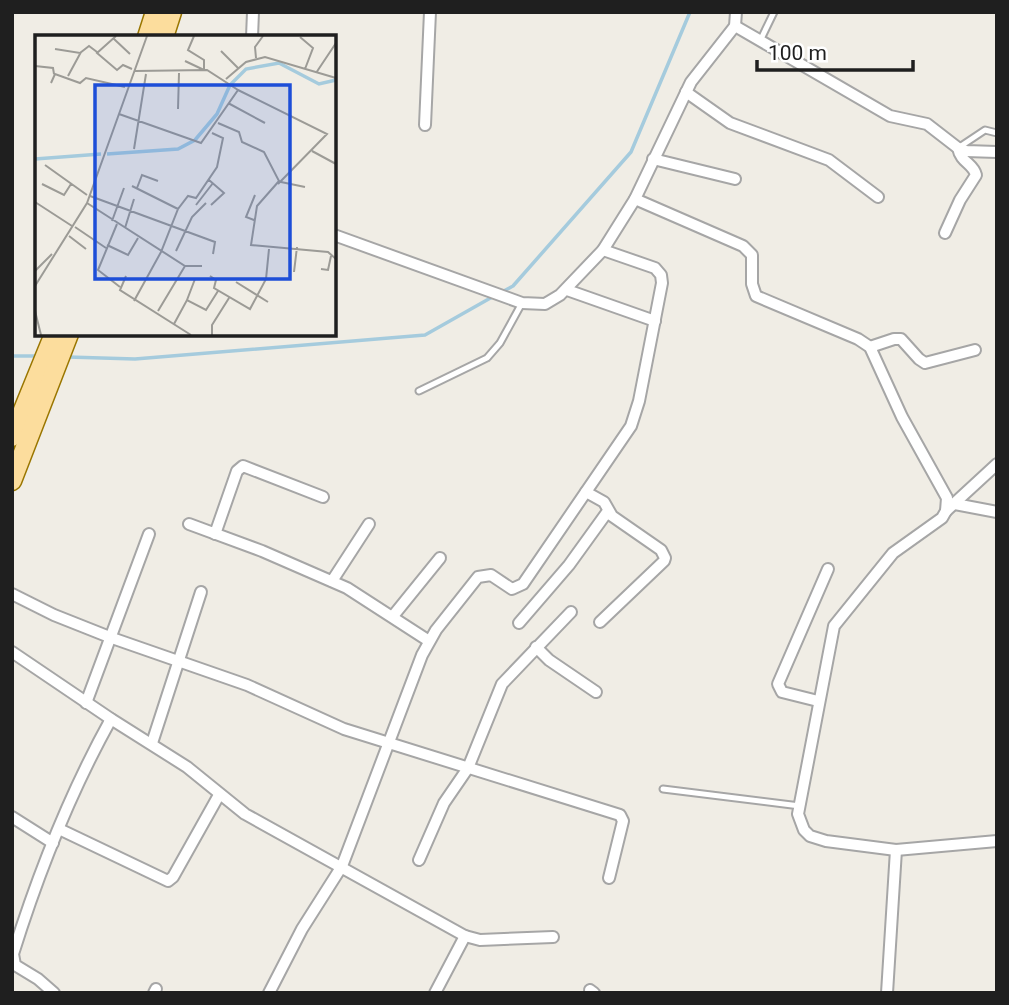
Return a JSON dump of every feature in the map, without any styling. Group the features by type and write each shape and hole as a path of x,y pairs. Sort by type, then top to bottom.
{"main road":[{"path":"148,35 155,12"},
{"path":"165,35 172,12"},
{"path":"12,481 53,336"},
{"path":"12,437 68,336"}],"street":[{"path":"252,35 253,12"},
{"path":"425,125 430,12"},
{"path":"336,236 522,303 545,304 567,290 603,250 635,199 686,92 735,26 736,12"},
{"path":"735,26 890,116 927,124 958,148 971,152 997,152"},
{"path":"686,92 730,123 829,160 878,197"},
{"path":"945,233 960,200 976,175 974,168 961,159 958,148"},
{"path":"653,159 736,179"},
{"path":"635,199 743,246 752,255 752,284 756,296 858,339 870,347 902,417 944,490 951,508"},
{"path":"269,993 302,929 342,866 429,641 478,577 491,575 512,589 523,584 624,437 636,413 662,283 658,270 603,250"},
{"path":"567,290 655,321"},
{"path":"870,347 894,338 901,339 919,359 928,363 975,350"},
{"path":"997,464 935,524 893,553 834,626 799,814 804,830 820,840 896,850 997,841"},
{"path":"215,534 237,471 243,466 323,497"},
{"path":"586,492 604,502 612,516 661,550 665,558 600,622"},
{"path":"951,508 997,512"},
{"path":"519,623 569,565 608,511"},
{"path":"189,524 269,554 355,592 429,641"},
{"path":"332,581 369,524"},
{"path":"86,703 149,534"},
{"path":"393,616 440,558"},
{"path":"818,701 782,692 778,684 828,569"},
{"path":"152,743 201,592"},
{"path":"12,594 112,638 241,683 330,724 620,815 623,821 609,878"},
{"path":"419,860 444,803 468,768 497,693 508,677 571,612"},
{"path":"536,647 549,660 596,692"},
{"path":"12,652 187,767 219,795 265,826 465,936 480,940 553,937"},
{"path":"54,993 15,965 13,954 53,843 93,751 111,719"},
{"path":"59,829 168,881 173,877 219,795"},
{"path":"12,817 53,843"},
{"path":"887,993 896,850"},
{"path":"435,993 465,936"}],"lane":[{"path":"760,41 774,12"},
{"path":"958,148 985,130 997,133"},
{"path":"419,391 487,358 500,343 522,303"},
{"path":"663,789 800,806"}],"waterway":[{"path":"500,293 513,286 631,152 690,12"},
{"path":"68,357 135,359 425,335 494,296"},
{"path":"12,356 39,356"}]}
